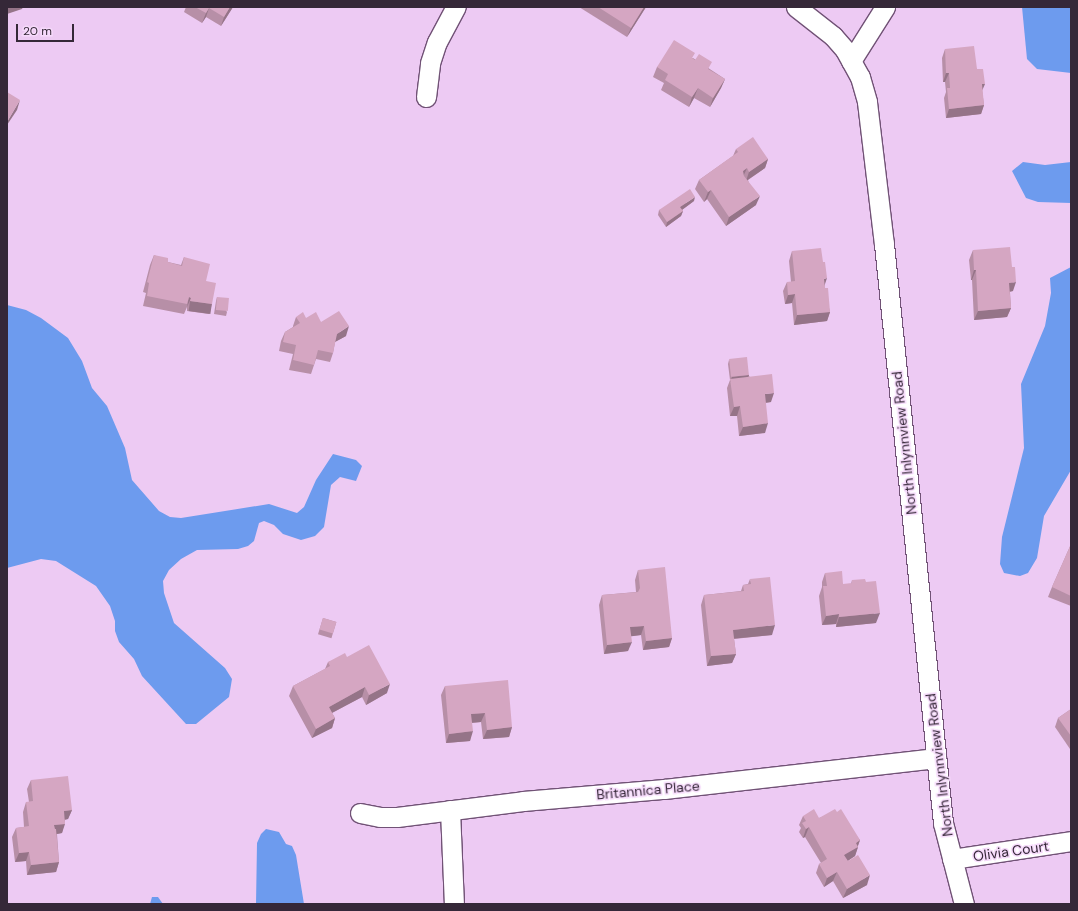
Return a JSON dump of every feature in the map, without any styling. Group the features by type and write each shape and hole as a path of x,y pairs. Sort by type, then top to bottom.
{"street":[{"path":"426,97 432,56 437,42 456,7"},
{"name":"North Inlynnview Road","path":"796,7 833,36 851,60 860,77 868,109 884,244 943,823 964,904"},
{"path":"851,60 885,7"},
{"name":"Britannica Place","path":"360,813 380,817 397,817 523,801 664,789 936,758"},
{"path":"450,810 454,904"},
{"name":"Olivia Court","path":"952,859 1071,841"}],"water":[{"path":"1022,7 1071,7 1071,73 1037,69 1027,59"},
{"path":"1023,162 1045,165 1071,162 1071,203 1038,202 1026,198 1012,171"},
{"path":"1071,267 1071,470 1044,516 1037,558 1028,573 1020,576 1004,573 1000,564 1002,537 1024,448 1021,384 1045,326 1051,293 1050,278"},
{"path":"7,305 26,310 41,318 68,338 82,361 92,388 107,406 125,448 132,480 159,511 170,517 181,518 269,504 297,513 304,507 316,480 333,454 356,460 362,466 356,481 340,477 331,485 324,527 315,536 301,540 283,534 274,525 264,521 259,523 254,541 248,546 238,549 197,550 181,559 169,570 163,581 164,593 174,623 225,668 232,679 229,697 196,724 186,724 142,676 134,659 119,642 115,631 115,621 110,606 96,586 56,561 41,559 7,568"},
{"path":"266,829 279,832 286,844 292,846 296,855 304,904 256,904 257,843 261,834"},
{"path":"152,897 158,897 163,904 150,904"}],"building":[{"path":"195,7 230,7 224,17 209,8 206,13"},
{"path":"598,7 644,7 631,28"},
{"path":"674,40 695,53 692,58 695,60 699,54 712,62 708,69 725,79 713,98 698,88 692,97 665,80 668,74 657,67"},
{"path":"974,46 977,69 983,69 985,84 982,84 984,105 949,109 947,88 950,88 949,73 946,73 945,49"},
{"path":"7,92 20,100 7,122"},
{"path":"753,137 768,159 749,172 747,168 743,171 744,176 760,196 729,217 711,190 708,192 699,180 738,152 736,149"},
{"path":"690,189 695,197 680,207 683,211 667,222 659,210"},
{"path":"1010,247 1012,267 1015,267 1016,282 1009,283 1011,308 978,311 976,270 974,270 973,250"},
{"path":"821,248 823,262 825,262 827,278 824,279 825,288 828,288 830,312 797,315 795,294 788,295 787,282 795,281 792,251"},
{"path":"154,255 168,258 168,262 182,266 184,257 210,264 206,281 216,283 212,304 190,301 191,298 189,297 187,304 147,296 149,283 147,282"},
{"path":"217,297 229,298 228,311 216,310"},
{"path":"339,311 349,326 337,334 333,353 318,350 314,365 293,360 296,345 283,342 285,332 300,323 296,317 303,312 306,318 316,312 321,322"},
{"path":"747,357 749,375 731,377 729,359"},
{"path":"772,374 774,393 765,394 768,423 743,427 740,406 734,407 730,379"},
{"path":"1071,544 1071,596 1052,587"},
{"path":"665,567 672,638 646,641 644,626 630,627 632,642 607,645 602,595 638,592 640,588 638,570"},
{"path":"842,571 843,584 852,583 852,580 865,579 866,582 876,581 880,613 839,617 839,614 826,616 823,586 827,586 825,573"},
{"path":"770,577 775,625 733,630 736,654 711,656 704,595 744,591 743,585 751,584 750,579"},
{"path":"323,618 336,622 333,634 319,629"},
{"path":"369,645 390,684 369,695 365,687 329,707 335,718 316,729 293,686 330,666 328,662 345,653 347,657"},
{"path":"508,680 512,727 487,730 485,713 471,714 473,731 449,734 445,686"},
{"path":"1071,709 1071,736 1058,718"},
{"path":"68,776 72,810 64,811 65,824 54,825 56,829 59,862 31,865 29,852 19,853 16,828 29,826 26,802 33,801 31,780"},
{"path":"814,809 819,818 835,809 837,812 841,809 860,840 856,843 858,847 844,855 848,861 858,855 870,875 847,889 837,872 827,878 819,864 827,859 809,827 806,829 802,823 806,821 803,816"}]}
